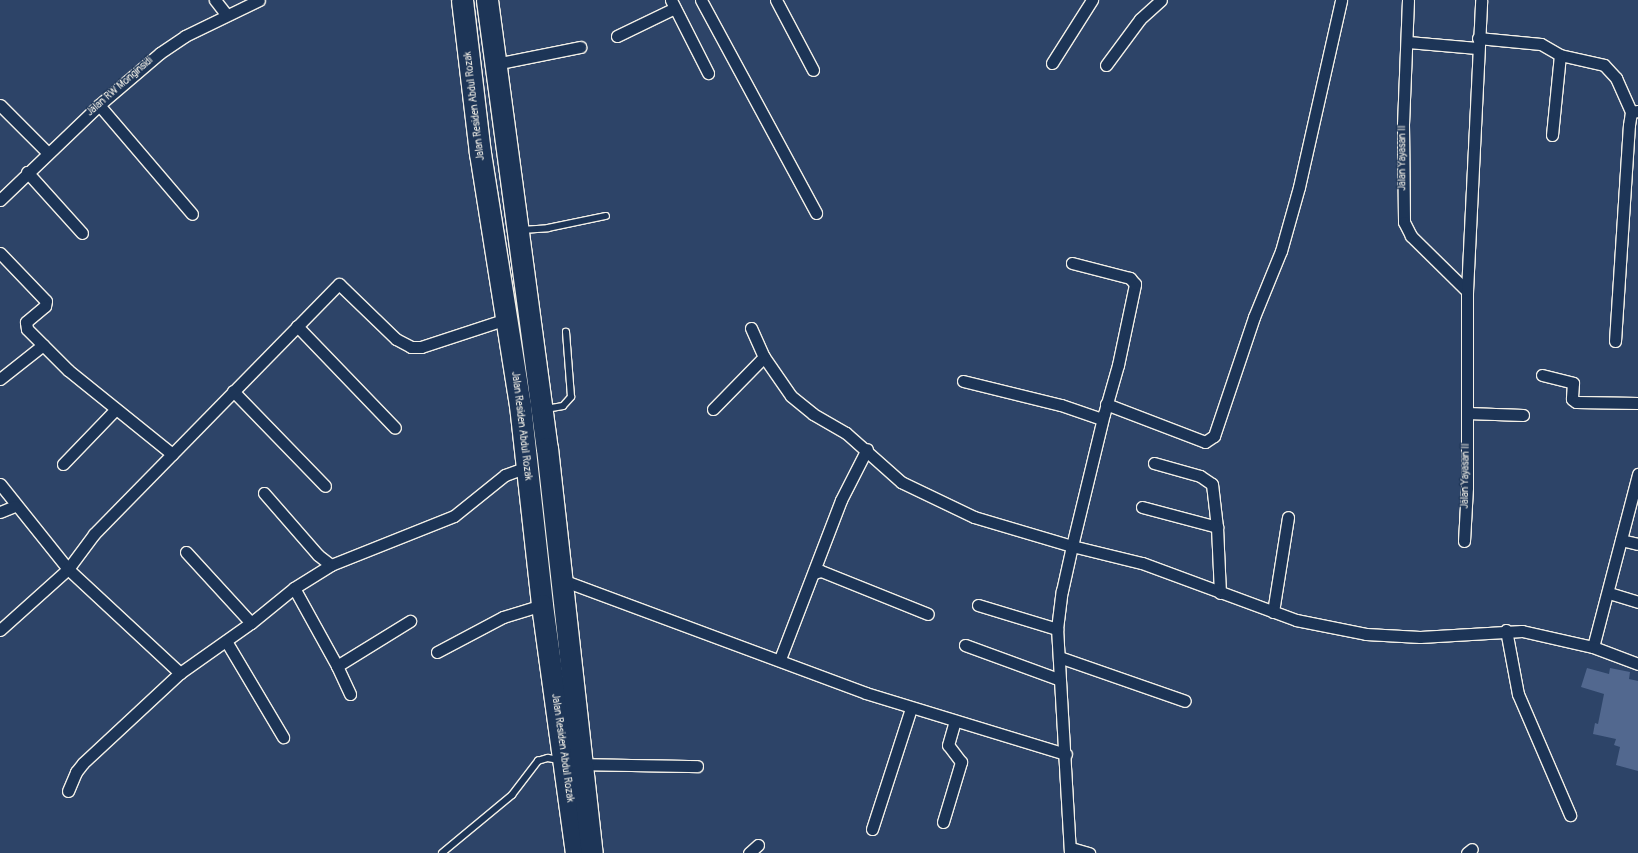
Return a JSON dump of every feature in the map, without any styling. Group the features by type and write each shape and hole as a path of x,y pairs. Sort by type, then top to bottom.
{"highway":[{"name":"Jalan Residen Abdul Rozak","path":"462,0 480,153 527,467 542,605 592,853"},
{"name":"Jalan Residen Abdul Rozak","path":"488,0 494,64 541,410 562,580 574,763 576,853"}],"street":[{"path":"215,0 226,14"},
{"name":"Jalan RW Monginsidi","path":"0,200 27,172 99,105 160,53 185,36 226,14 259,0"},
{"path":"701,0 816,212"},
{"path":"776,0 812,70"},
{"path":"1052,63 1092,0"},
{"path":"1106,65 1140,19 1161,0"},
{"path":"964,381 1061,405 1104,411 1205,442 1214,436 1254,317 1281,251 1299,187 1341,0"},
{"name":"Jalan Yayasan II","path":"1408,0 1408,42 1403,124 1404,222 1411,236 1467,291"},
{"name":"Jalan Yayasan II","path":"1464,541 1467,413 1467,291 1481,0"},
{"path":"617,36 673,4 708,73"},
{"path":"1408,42 1541,44 1560,56 1599,63 1608,68 1616,78 1634,112 1616,340"},
{"path":"494,64 580,47"},
{"path":"1552,135 1560,56"},
{"path":"0,104 48,153"},
{"path":"99,105 192,214"},
{"path":"27,172 82,233"},
{"path":"0,253 46,301 46,304 25,326 68,370 172,454"},
{"path":"1072,263 1130,278 1135,282 1118,365 1104,411 1072,546 1062,591 1057,629 1060,657 1058,679 1066,754 1071,851 1089,853"},
{"path":"0,630 68,569 94,534 232,391 339,284 396,339 411,347 421,347 506,319"},
{"path":"296,326 395,428"},
{"path":"751,328 764,357 791,396 867,449 901,482 956,510 1072,546 1142,563 1296,620 1366,634 1394,637 1420,637 1506,630 1538,633 1593,647 1638,664"},
{"path":"0,379 43,345"},
{"path":"713,409 764,357"},
{"path":"1542,376 1573,383 1572,399 1576,402 1638,403"},
{"path":"232,391 325,486"},
{"path":"63,464 116,409"},
{"path":"1467,413 1523,416"},
{"path":"780,660 841,500 867,449"},
{"path":"1154,463 1200,476 1210,481 1213,488 1217,527 1220,593"},
{"path":"68,791 76,772 83,763 180,673 251,623 294,588 331,565 372,547 448,520 505,475 527,467"},
{"path":"1593,647 1609,593 1638,474"},
{"path":"0,484 15,506 68,569 180,673"},
{"path":"264,493 318,555 331,565"},
{"path":"0,512 15,506"},
{"path":"1142,507 1217,527"},
{"path":"1272,612 1288,518"},
{"path":"1621,540 1638,544"},
{"path":"186,552 251,623"},
{"path":"814,573 821,571 928,614"},
{"path":"562,580 912,708 1066,754"},
{"path":"294,588 337,666 350,694"},
{"path":"1609,593 1638,602"},
{"path":"438,652 503,617 542,605"},
{"path":"978,605 1057,629"},
{"path":"337,666 410,621"},
{"path":"1506,630 1518,694 1570,815"},
{"path":"226,641 283,737"},
{"path":"965,645 1058,679"},
{"path":"1060,657 1185,701"},
{"path":"872,829 912,708"},
{"path":"943,822 961,762 948,745 955,721"},
{"path":"574,763 697,766"}],"lane":[{"path":"516,230 548,228 606,216"},
{"path":"541,410 563,406 571,397 572,384 566,332"},
{"path":"442,853 512,795 538,761 548,758 574,763"}],"building":[{"path":"1587,668 1609,674 1610,668 1630,672 1629,679 1638,681 1638,771 1616,765 1620,747 1614,745 1616,739 1593,734 1595,723 1598,724 1604,694 1581,687"}]}
